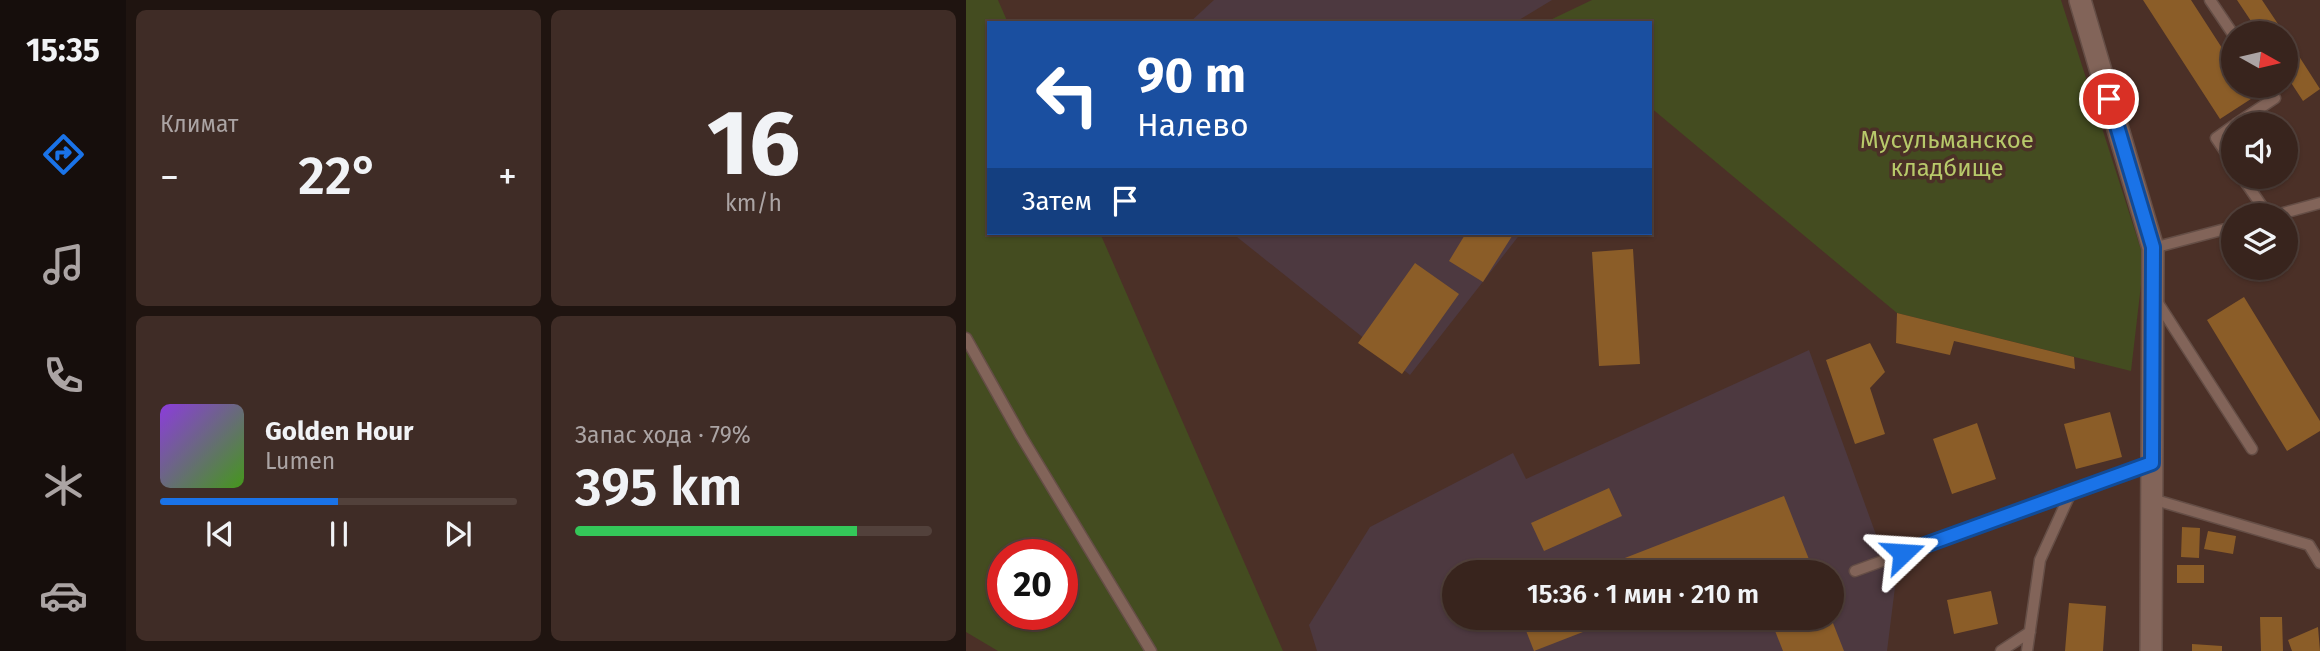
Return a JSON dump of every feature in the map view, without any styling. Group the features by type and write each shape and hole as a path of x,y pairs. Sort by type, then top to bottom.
{"street":[{"path":"2080,0 2153,247 2151,651"}],"lane":[{"path":"2210,0 2224,21"},
{"path":"2254,112 2275,98"},
{"path":"2298,209 2320,203"},
{"path":"2153,247 2221,230"},
{"path":"2153,294 2252,449"},
{"path":"966,338 1021,436 1151,651"},
{"path":"1855,571 2152,463"},
{"path":"2027,651 2040,560 2071,492"},
{"path":"2152,499 2309,545 2320,563"},
{"path":"2001,651 2030,632"}],"shaded area":[{"path":"1214,0 1552,0 1517,21 1191,21"},
{"path":"1235,235 1519,235 1410,375"},
{"path":"1809,350 1895,587 1887,651 1317,651 1309,625 1370,527 1513,453 1526,479"}],"green space":[{"path":"966,0 998,0 1007,21 987,21 987,235 1101,235 1283,651 998,651 966,632"},
{"name":"Мусульманское кладбище","path":"1592,0 2061,0 2144,259 2131,371 1897,313 1652,109 1652,21 1548,21"}],"building":[{"path":"2143,0 2191,0 2221,46 2221,98 2252,98 2231,112 2221,112 2220,119"},
{"path":"2237,0 2262,0 2276,21 2251,21"},
{"path":"2298,55 2320,89 2303,101 2298,93"},
{"path":"1465,235 1513,235 1483,282 1449,261"},
{"path":"1633,249 1640,364 1599,366 1592,252"},
{"path":"1415,263 1459,294 1402,374 1358,343"},
{"path":"2244,297 2320,421 2320,431 2287,451 2207,320"},
{"path":"1897,313 2074,357 2075,369 1954,341 1950,355 1896,343"},
{"path":"1870,343 1885,372 1870,388 1885,434 1855,444 1826,360"},
{"path":"2110,412 2122,457 2076,469 2064,424"},
{"path":"1977,423 1996,479 1952,494 1933,439"},
{"path":"1609,488 1622,516 1544,551 1531,523"},
{"path":"1784,496 1809,560 1620,560"},
{"path":"2182,527 2200,528 2199,558 2181,557"},
{"path":"2208,531 2236,536 2233,554 2204,549"},
{"path":"2177,565 2204,565 2204,583 2177,583"},
{"path":"1991,591 1998,624 1954,634 1947,600"},
{"path":"2069,603 2106,606 2103,651 2065,651"},
{"path":"2260,617 2282,617 2283,651 2261,651"},
{"path":"2318,627 2320,651 2292,651 2288,640"},
{"path":"1526,630 1588,630 1534,651"},
{"path":"1775,630 1836,630 1844,651 1783,651"},
{"path":"2192,644 2222,646 2222,651 2192,651"}],"route":[{"path":"1903,553 2152,463 2153,247 2109,99"}]}
